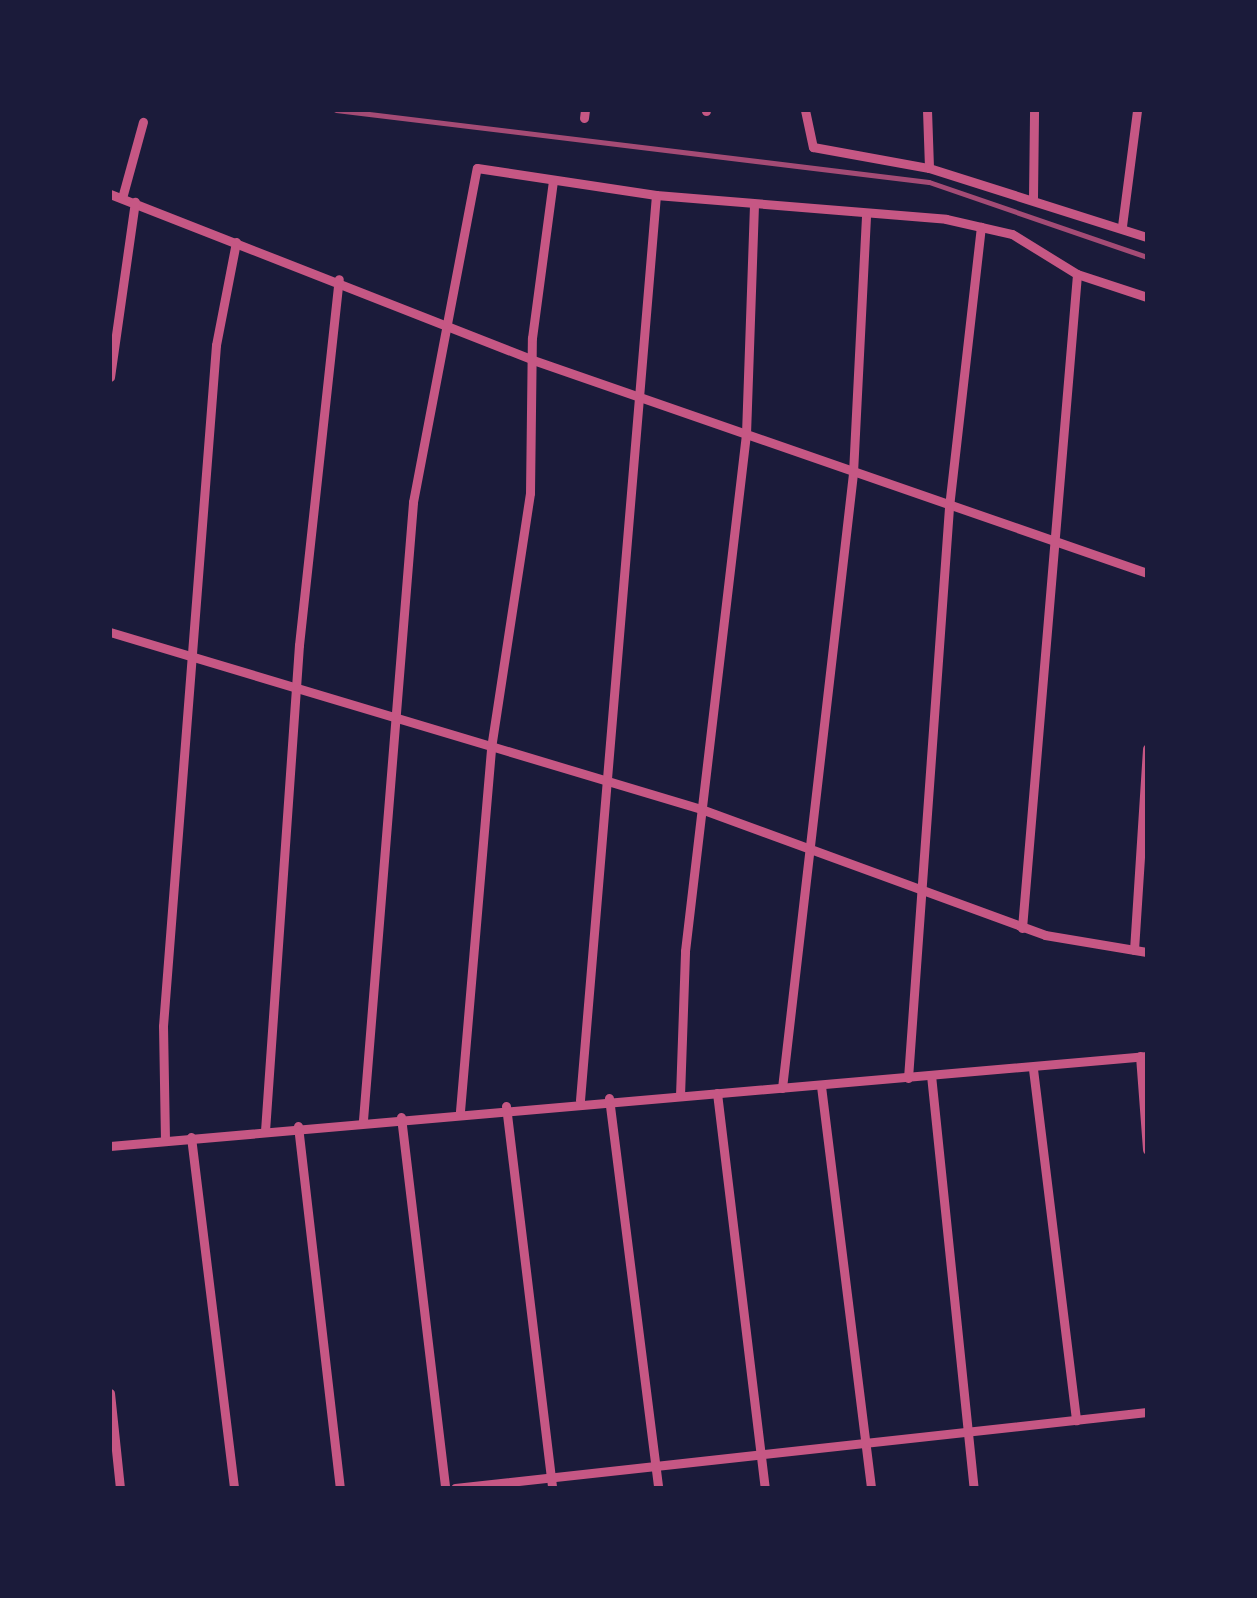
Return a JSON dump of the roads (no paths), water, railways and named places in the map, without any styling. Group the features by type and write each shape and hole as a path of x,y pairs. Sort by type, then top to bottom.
{"street":[{"path":"805,110 813,147 929,168 1033,197 1147,237"},
{"path":"928,110 929,168"},
{"path":"1033,197 1034,110"},
{"path":"1122,226 1136,110"},
{"path":"122,198 143,122"},
{"path":"363,1120 400,719 412,502 476,168 656,196 980,227 1012,234 1077,274 1147,297"},
{"path":"460,1110 492,748 532,475 533,360 553,180"},
{"path":"110,194 339,279 533,360 949,508 1147,573"},
{"path":"580,1100 604,780 646,398 656,196"},
{"path":"110,377 135,202"},
{"path":"680,1096 701,809 746,434 754,205"},
{"path":"782,1088 805,846 853,472 866,215"},
{"path":"908,1078 949,508 980,227"},
{"path":"166,1140 164,1026 191,658 216,345 236,242"},
{"path":"1022,928 1077,274"},
{"path":"265,1130 296,688 339,279"},
{"path":"110,632 701,809 1022,928 1147,952"},
{"path":"1134,950 1147,748"},
{"path":"110,1146 460,1110 821,1086 1144,1056 1147,1150"},
{"path":"1033,1069 1076,1420"},
{"path":"931,1075 974,1488"},
{"path":"821,1086 870,1488"},
{"path":"717,1093 765,1488"},
{"path":"608,1098 658,1488"},
{"path":"506,1106 551,1483"},
{"path":"401,1117 445,1488"},
{"path":"298,1126 340,1488"},
{"path":"192,1137 234,1488"},
{"path":"110,1393 120,1488"},
{"path":"455,1488 551,1483 761,1453 865,1445 1147,1412"}],"railway":[{"path":"336,110 929,182 1147,257"}]}
